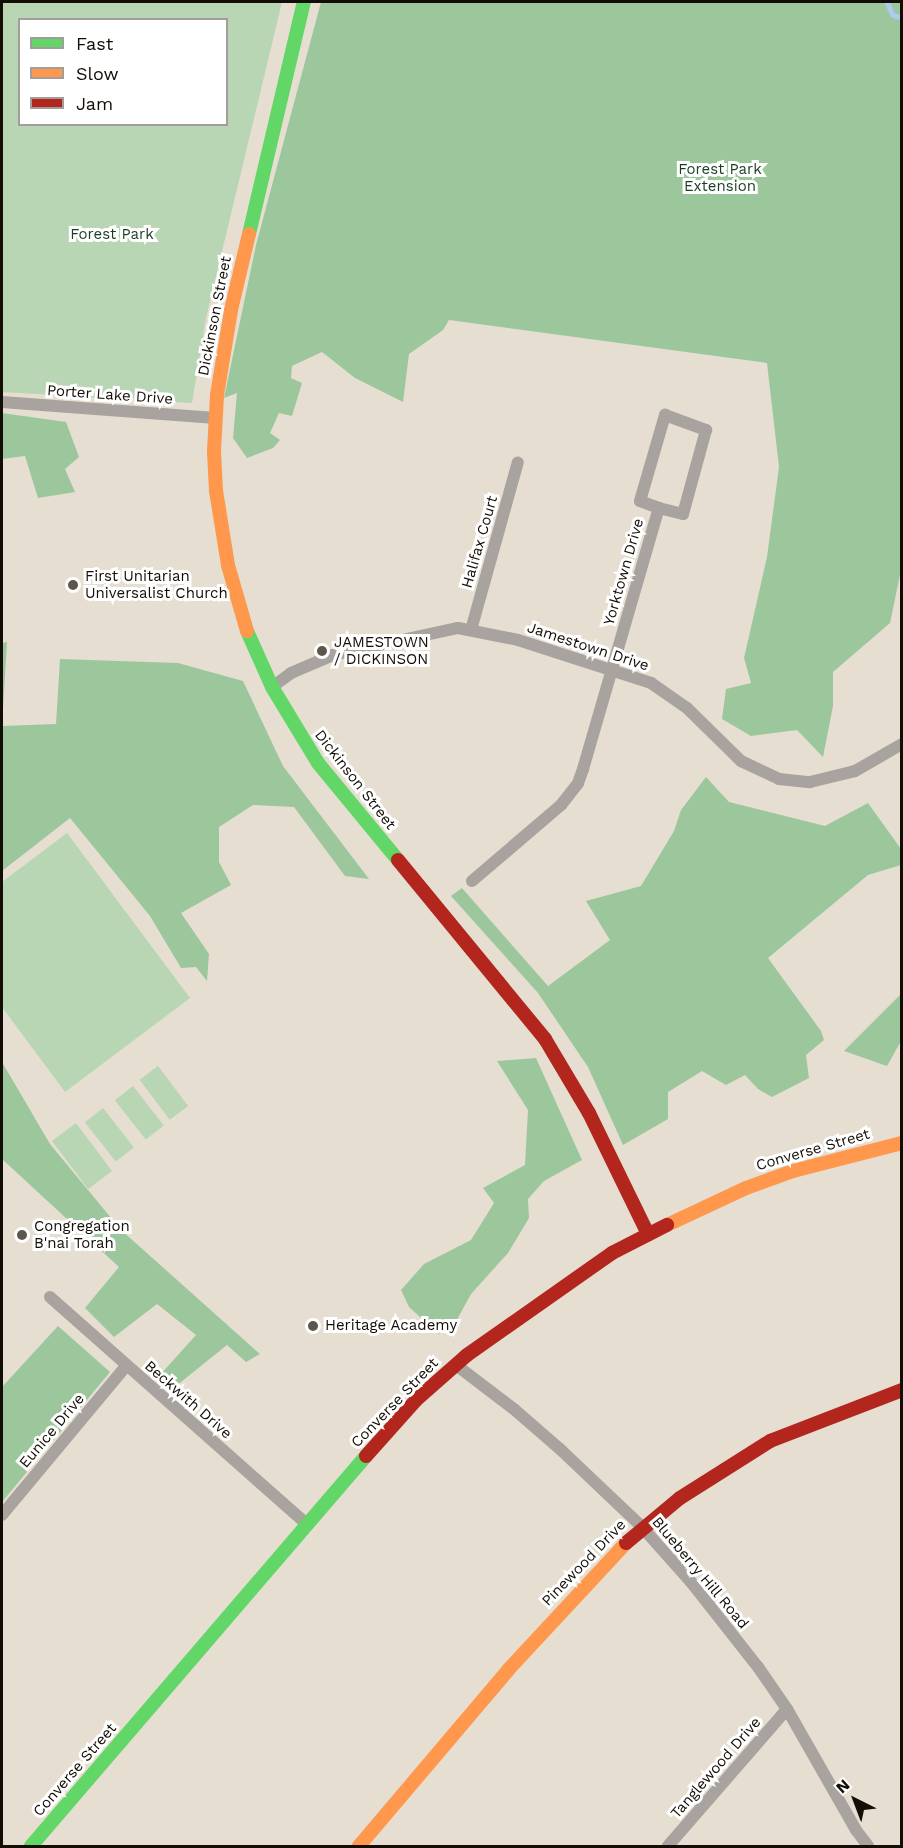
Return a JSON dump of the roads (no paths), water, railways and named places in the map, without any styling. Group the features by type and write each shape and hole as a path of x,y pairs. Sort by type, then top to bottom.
{"main road":[{"name":"Dickinson Street","path":"304,2 225,334 215,418 214,471 228,565 246,630 272,687 324,772 545,1039 589,1113 648,1234"},
{"name":"Converse Street","path":"31,1846 396,1421 456,1365 556,1290 612,1253 648,1234 767,1180 845,1156 902,1143"},
{"name":"Pinewood Drive","path":"359,1846 508,1670 604,1562 642,1527 690,1491 770,1441 902,1390"}],"street":[{"name":"Porter Lake Drive","path":"2,402 215,418"},
{"name":"Yorktown Drive","path":"664,416 706,430 683,514 659,508 640,501 664,416"},
{"name":"Halifax Court","path":"471,630 518,462"},
{"name":"Yorktown Drive","path":"472,881 561,805 571,793 583,769 659,508"},
{"name":"Jamestown Drive","path":"272,687 291,673 333,655 446,629 471,630 518,640 661,688 687,708 741,761 779,779 810,782 846,773 902,744"},
{"name":"Beckwith Drive","path":"50,1298 307,1524"},
{"name":"Blueberry Hill Road","path":"456,1365 542,1432 642,1527 726,1625 787,1709 822,1766 856,1830 868,1846"},
{"name":"Eunice Drive","path":"2,1515 126,1366"},
{"name":"Tanglewood Drive","path":"668,1846 787,1709"}],"waterway":[{"path":"887,2 893,15 902,18"}],"place":[{"name":"First Unitarian Universalist Church","path":"73,585"},
{"name":"JAMESTOWN / DICKINSON","path":"322,651"},
{"name":"Congregation B'nai Torah","path":"22,1235"},
{"name":"Heritage Academy","path":"313,1326"}],"park label":[{"name":"Forest Park Extension","path":"720,178"},
{"name":"Forest Park","path":"112,235"}]}
